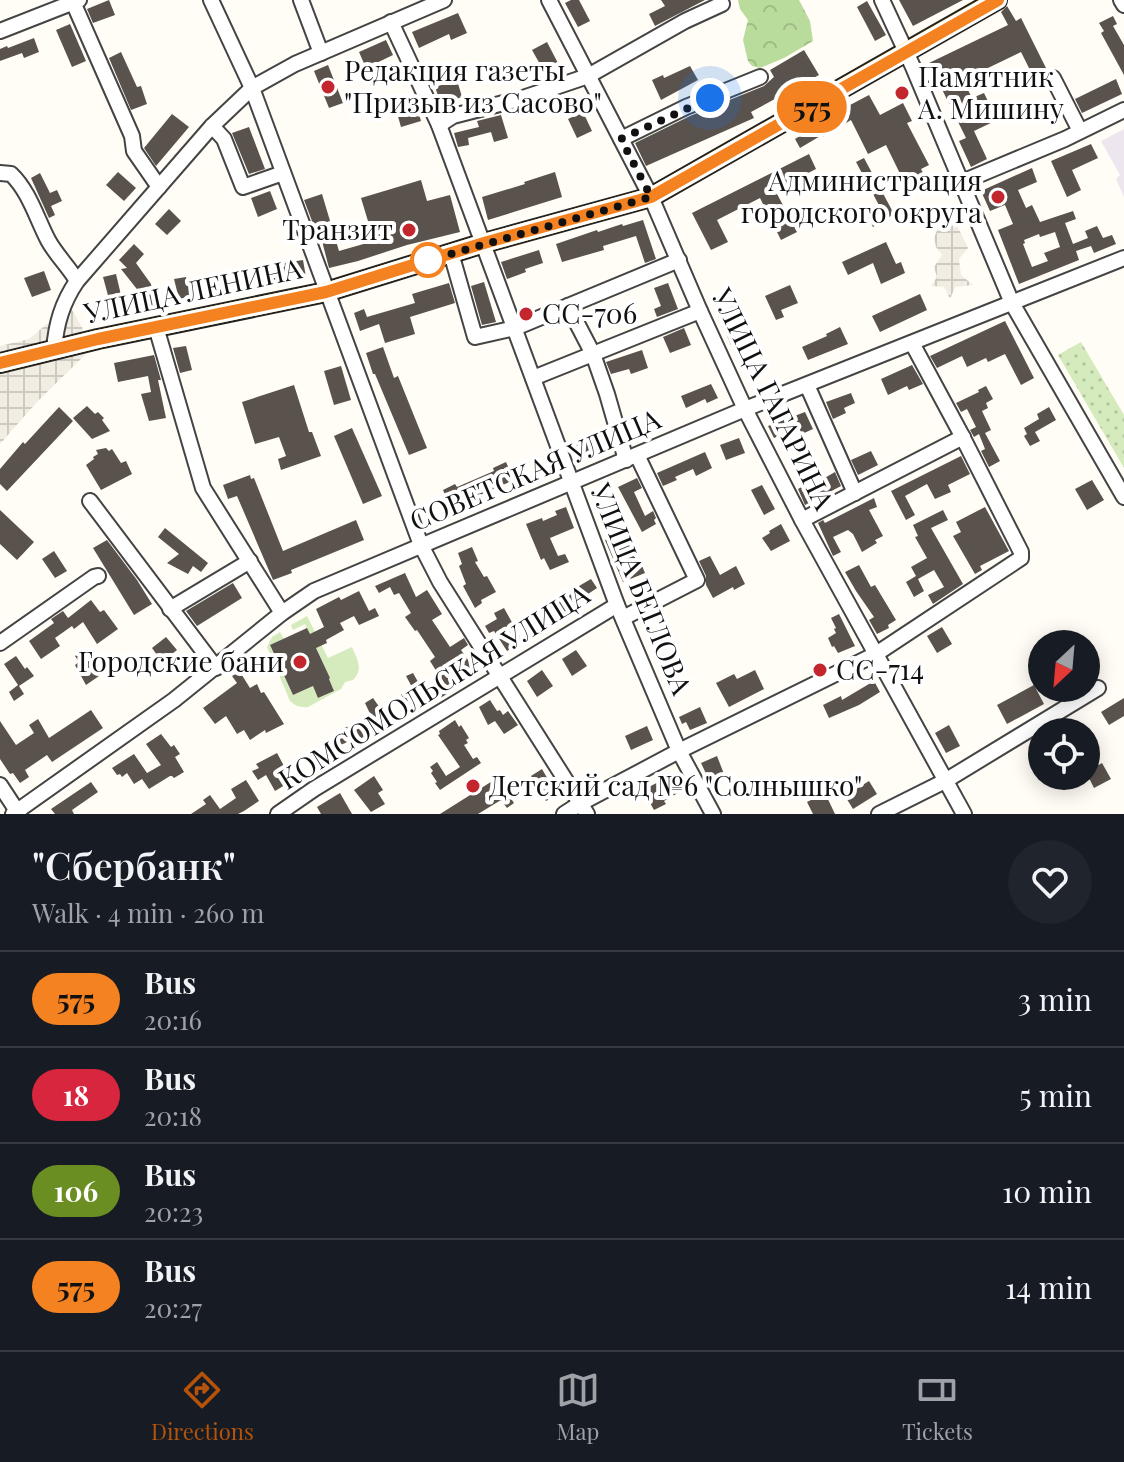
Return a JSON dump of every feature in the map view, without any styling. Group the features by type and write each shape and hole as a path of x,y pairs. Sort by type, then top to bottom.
{"main road":[{"name":"УЛИЦА ЛЕНИНА","path":"0,363 326,292 484,243 651,197 997,0"}],"street":[{"path":"211,0 252,88 421,545 440,582 584,808"},
{"path":"301,0 321,53"},
{"path":"54,350 62,308 77,281 212,126 252,88 295,64 444,0"},
{"name":"УЛИЦА ГАГАРИНА","path":"549,0 651,197 745,409 802,520 964,814"},
{"path":"882,0 1012,303 1122,487"},
{"path":"0,31 76,1 132,136 134,151 159,187"},
{"path":"439,125 453,116 523,98 588,76 685,21 722,4"},
{"name":"УЛИЦА БЕГЛОВА","path":"391,22 439,125 620,612 679,751 713,814"},
{"path":"621,139 686,107 760,77"},
{"path":"1053,78 1080,131"},
{"path":"962,182 1124,110"},
{"path":"212,126 224,139 243,187 283,173"},
{"path":"0,173 11,174 20,184 47,239 77,281"},
{"path":"451,253 475,337 515,328 679,260"},
{"name":"СОВЕТСКАЯ УЛИЦА","path":"16,813 152,716 314,591 745,409 1124,258"},
{"path":"568,306 593,354 632,458"},
{"path":"533,378 700,311"},
{"path":"156,327 203,488 282,613"},
{"path":"564,814 584,808 679,751 876,654 1021,558 1021,552 963,437 912,343"},
{"path":"807,385 855,493"},
{"path":"802,520 963,437"},
{"name":"КОМСОМОЛЬСКАЯ УЛИЦА","path":"278,814 499,677 620,612 697,580 632,458"},
{"path":"90,501 216,668"},
{"path":"170,609 250,561"},
{"path":"0,643 98,576"},
{"path":"879,814 945,781 1075,702"},
{"path":"0,785 16,813"}],"shaded area":[{"path":"1124,129 1124,197 1116,179 1120,175 1101,141"},
{"path":"951,213 968,248 959,259 961,275 973,285 955,287 950,299 944,287 931,286 937,277 934,267 942,255 934,238 942,217"},
{"path":"65,298 82,327 87,353 0,444 0,346 29,339 48,323"}],"green space":[{"path":"738,0 799,0 810,21 813,41 760,68 752,66 743,40 748,20"},
{"path":"1081,342 1124,415 1124,468 1058,355"},
{"path":"307,616 328,658 352,647 359,668 353,680 345,682 341,689 303,707 290,701 267,647 272,637 280,632 284,639 270,646 293,695 313,686 319,698 334,691 305,624 293,630 291,625"}],"building":[{"path":"109,0 115,15 93,23 87,9"},
{"path":"579,0 590,21 578,27 565,3"},
{"path":"661,0 705,0 655,26 649,14 665,6"},
{"path":"899,0 963,0 913,26"},
{"path":"867,1 886,35 875,41 857,7"},
{"path":"1007,6 1016,21 1021,18 1047,70 1035,80 1021,52 963,80 972,98 984,93 997,120 974,131 987,159 971,167 959,141 966,138 929,63 1008,25 1001,12"},
{"path":"458,13 467,33 451,40 449,34 419,48 412,32"},
{"path":"1113,16 1117,24 1113,26 1124,45 1124,75 1101,33 1104,31 1099,23"},
{"path":"70,24 86,61 72,67 56,30"},
{"path":"34,38 39,52 24,58 22,53 0,61 0,49"},
{"path":"386,40 393,55 366,68 359,52"},
{"path":"547,42 560,67 546,75 532,50"},
{"path":"804,50 819,75 751,112 754,118 646,166 635,143 690,116 764,86 774,77 770,70"},
{"path":"121,52 137,87 141,86 147,104 131,110 109,58"},
{"name":"Редакция газеты \"Призыв из Сасово\"","path":"328,65 343,103 329,108 314,71"},
{"path":"690,66 698,80 661,100 652,80"},
{"path":"1116,79 1122,94 1082,113 1075,99"},
{"path":"457,80 462,97 441,104 435,87"},
{"path":"869,95 880,115 903,103 912,121 907,123 929,165 921,169 925,177 906,186 886,145 868,154 851,120 800,148 795,139"},
{"path":"415,100 421,121 401,127 395,106"},
{"path":"583,112 592,131 577,138 568,119"},
{"path":"172,114 189,127 156,166 144,148"},
{"path":"501,115 508,138 494,142 491,132 468,138 469,145 458,147 454,133 479,127 477,121"},
{"path":"249,127 265,169 249,174 232,133"},
{"path":"1091,144 1098,158 1072,170 1081,190 1067,197 1051,161"},
{"path":"809,154 816,169 775,190 797,232 781,240 760,198 717,220 728,242 711,250 692,213"},
{"path":"864,158 894,214 873,227 868,216 881,209 856,162"},
{"path":"1032,168 1037,182 1018,190 1026,208 1032,205 1040,222 1073,211 1076,219 1065,223 1073,244 1088,238 1085,231 1097,226 1103,238 1112,235 1116,244 1094,253 1091,246 1076,251 1079,260 1019,284 998,230 1013,224 1005,205 990,211 981,191","holes":["1055,232 1060,247 1044,253 1048,261 1032,267 1023,244 1024,240 1039,234 1040,237"]},
{"path":"118,172 136,188 124,201 106,185"},
{"path":"555,172 562,197 488,220 482,197"},
{"path":"40,173 50,193 57,190 62,201 51,206 55,215 49,218 31,178"},
{"path":"421,180 427,201 450,195 460,232 329,268 322,241 304,200 322,194 339,251 374,241 361,198"},
{"path":"270,191 277,209 258,217 251,198"},
{"path":"169,209 181,221 167,235 155,224"},
{"path":"643,220 656,259 645,263 636,236 603,246 604,250 562,262 556,244 597,230"},
{"path":"886,242 896,264 901,262 905,273 881,284 873,263 848,275 842,262"},
{"path":"134,244 144,254 136,263 151,284 155,307 143,309 140,293 121,269 127,268 119,260"},
{"path":"539,250 543,263 507,279 501,262"},
{"path":"303,260 306,277 254,287 252,274 283,268 284,263"},
{"path":"44,271 51,290 32,297 24,278"},
{"path":"116,274 125,312 113,314 103,277"},
{"path":"186,277 188,286 212,281 215,295 179,299 174,279"},
{"path":"484,282 496,322 482,325 471,286"},
{"path":"449,283 455,303 410,317 415,334 385,343 379,324 360,331 354,313 364,309 367,317 415,303 412,294"},
{"path":"668,283 678,309 657,317 654,309 661,306 654,288"},
{"path":"790,285 798,303 781,310 784,317 776,320 765,296"},
{"path":"920,294 927,310 880,332 872,316"},
{"path":"733,306 748,338 731,345 717,313"},
{"path":"1005,321 1034,378 1021,385 1005,354 967,367 962,356 937,368 930,356"},
{"path":"840,327 848,344 808,360 802,347"},
{"path":"684,328 691,345 670,353 663,337"},
{"path":"186,346 192,370 180,373 173,348"},
{"path":"383,347 427,448 409,455 366,353"},
{"path":"642,350 648,368 631,374 629,369 611,374 606,362"},
{"path":"154,355 166,418 149,421 141,394 151,392 148,376 118,382 114,363"},
{"path":"912,365 923,384 909,390 907,386 888,395 881,379"},
{"path":"341,366 351,400 334,405 324,371"},
{"path":"711,384 718,398 707,403 705,399 686,408 681,396"},
{"path":"294,385 309,432 312,432 321,456 281,470 278,459 286,456 279,437 255,444 242,402"},
{"path":"986,386 993,399 986,403 988,408 982,411 991,430 985,433 1000,461 989,467 981,451 985,449 979,434 974,437 970,430 976,427 967,409 961,412 956,403"},
{"path":"851,393 855,403 844,408 846,413 833,419 826,402"},
{"path":"87,406 104,418 102,420 110,431 92,439 73,418"},
{"path":"59,407 73,421 7,491 0,484 0,469"},
{"path":"1049,407 1056,420 1035,432 1040,441 1030,446 1024,436 1027,434 1024,428 1039,419 1037,414"},
{"path":"805,412 813,429 802,434 799,428 774,438 768,426"},
{"path":"352,428 382,496 363,504 334,436"},
{"path":"597,433 602,446 579,456 574,442"},
{"path":"739,438 745,453 726,460 720,445"},
{"path":"106,448 109,451 112,449 121,463 126,461 132,474 101,490 86,465 98,454 96,450"},
{"path":"871,451 878,465 858,475 851,460"},
{"path":"705,452 712,468 696,476 693,469 663,486 657,473"},
{"path":"961,456 970,474 948,485 951,492 935,499 927,484 905,496 915,515 906,520 891,491"},
{"path":"506,462 514,480 451,508 443,490 494,471 493,468"},
{"path":"835,472 841,486 805,505 798,489 805,485 807,488"},
{"path":"250,475 251,479 254,478 283,551 356,520 364,540 273,580 237,496 228,499 223,485"},
{"path":"637,478 642,488 634,492 645,516 653,511 656,518 656,524 642,532 618,487"},
{"path":"1092,480 1104,500 1087,510 1075,489"},
{"path":"762,485 775,509 764,515 751,490"},
{"path":"874,498 877,507 869,510 883,536 862,552 848,530 833,537 841,552 833,556 818,523 823,520 825,523"},
{"path":"566,507 574,528 550,538 558,556 565,554 569,562 550,570 544,558 541,560 526,524 542,518 543,521"},
{"path":"985,507 1009,551 980,566 982,570 975,574 953,536 961,532 956,522"},
{"path":"0,510 34,542 17,560 0,544"},
{"path":"943,510 948,520 931,528 963,584 933,604 928,595 944,587 934,570 918,579 924,591 914,597 906,582 916,576 911,567 927,558 915,537 918,536 913,525"},
{"path":"781,524 790,541 771,551 762,538"},
{"path":"624,526 637,563 640,561 645,573 623,582 605,540 609,539 606,533"},
{"path":"165,528 208,563 201,572 193,566 188,574 167,563 179,554 158,537"},
{"path":"107,540 152,604 134,615 93,548"},
{"path":"472,547 478,561 475,562 496,592 481,600 482,603 475,608 463,586 466,584 458,553"},
{"path":"54,551 67,571 55,578 42,559"},
{"path":"710,556 720,575 736,566 745,584 713,598 699,561"},
{"path":"859,565 896,620 877,634 869,620 874,617 845,572"},
{"path":"405,573 416,597 427,590 442,614 432,620 450,647 464,638 468,645 461,650 473,667 457,680 460,686 412,710 401,694 413,689 406,676 413,673 426,696 445,685 430,661 435,657 405,617 411,613 399,593 394,595 390,587 379,593 375,586"},
{"path":"591,579 597,588 582,598 583,601 541,628 533,616 580,589 579,586"},
{"path":"233,583 242,598 197,626 186,611"},
{"name":"Городские бани","path":"359,591 369,611 375,608 379,616 359,625 354,616 340,623 344,630 316,648 334,691 318,698 313,686 293,695 270,645 307,628 310,634 324,627 316,609"},
{"path":"91,600 100,612 104,610 118,629 97,644 83,622 74,629 72,626 55,638 60,646 41,659 29,641 54,623 51,619 63,611 68,618"},
{"path":"504,608 523,642 507,651 494,631 489,633 485,626 497,619 494,613"},
{"path":"839,614 855,646 838,653 828,638 836,633 831,618"},
{"path":"942,627 952,644 937,653 927,636"},
{"path":"166,637 177,650 162,662 152,648"},
{"path":"576,650 587,666 572,676 562,659"},
{"path":"82,651 99,676 86,685 75,665 79,662 75,656"},
{"path":"16,656 34,676 19,686 24,694 14,701 9,692 18,685 4,664"},
{"path":"542,670 553,686 537,697 527,681"},
{"path":"755,670 764,689 729,707 716,683 734,674 737,679"},
{"path":"240,672 250,688 257,684 261,693 264,692 284,724 266,733 265,730 250,740 244,730 237,734 226,716 215,724 203,708 237,683 232,676"},
{"path":"874,681 880,692 829,718 823,705 841,696 842,700"},
{"path":"1028,688 1028,702 1044,704 1007,724 997,705"},
{"path":"373,698 380,708 387,704 395,719 358,740 338,746 335,741 344,736 341,729 352,725 354,731 373,720 365,703"},
{"path":"1124,698 1124,716 1109,725 1101,712"},
{"path":"490,700 503,715 508,711 518,725 504,734 495,721 488,725 479,707"},
{"path":"700,707 707,723 690,730 679,717"},
{"path":"91,710 103,728 52,762 47,755 25,770 29,777 20,783 0,759 0,721 16,745 34,733 29,725 38,719 49,738"},
{"path":"455,720 469,738 464,745 473,759 477,757 481,763 440,790 430,767 437,762 446,776 460,767 438,735"},
{"path":"949,725 960,746 946,753 935,733"},
{"path":"647,726 653,740 631,750 625,736"},
{"path":"161,734 180,754 175,757 184,772 174,778 170,776 149,789 142,779 134,784 127,773 122,777 117,775 112,768 134,754 147,773 161,765 146,744"},
{"path":"277,753 290,782 275,791 266,775 258,780 252,771 259,768 256,764"},
{"path":"717,756 724,774 709,780 701,763"},
{"path":"1100,764 1111,779 1100,785"},
{"path":"542,769 557,795 546,801 531,776"},
{"path":"674,774 683,790 654,810 643,790"},
{"path":"374,776 383,790 378,793 385,804 371,812 354,790"},
{"path":"246,780 259,801 244,811 238,814 191,814 206,804 203,800 210,795 220,809 236,798 231,789"},
{"path":"494,780 514,803 507,808 501,800 478,814 440,814"},
{"path":"869,781 877,794 853,809 845,796"},
{"path":"91,782 98,792 72,810 74,814 55,814 51,809"},
{"path":"340,793 352,814 321,814 317,807"},
{"path":"825,793 835,814 813,814 807,802"}],"bus line":[{"name":"575","path":"0,363 98,339 326,292 484,243 651,197 998,0"}],"place":[{"name":"Редакция газеты \"Призыв из Сасово\"","path":"328,87"},
{"name":"Памятник А. Мишину","path":"902,93"},
{"name":"Администрация городского округа","path":"998,197"},
{"name":"Транзит","path":"409,230"},
{"name":"СС-706","path":"526,314"},
{"name":"Городские бани","path":"300,662"},
{"name":"СС-714","path":"820,670"},
{"name":"Детский сад №6 \"Солнышко\"","path":"473,786"}],"route":[{"path":"428,260 651,197 621,139 710,98"}]}
